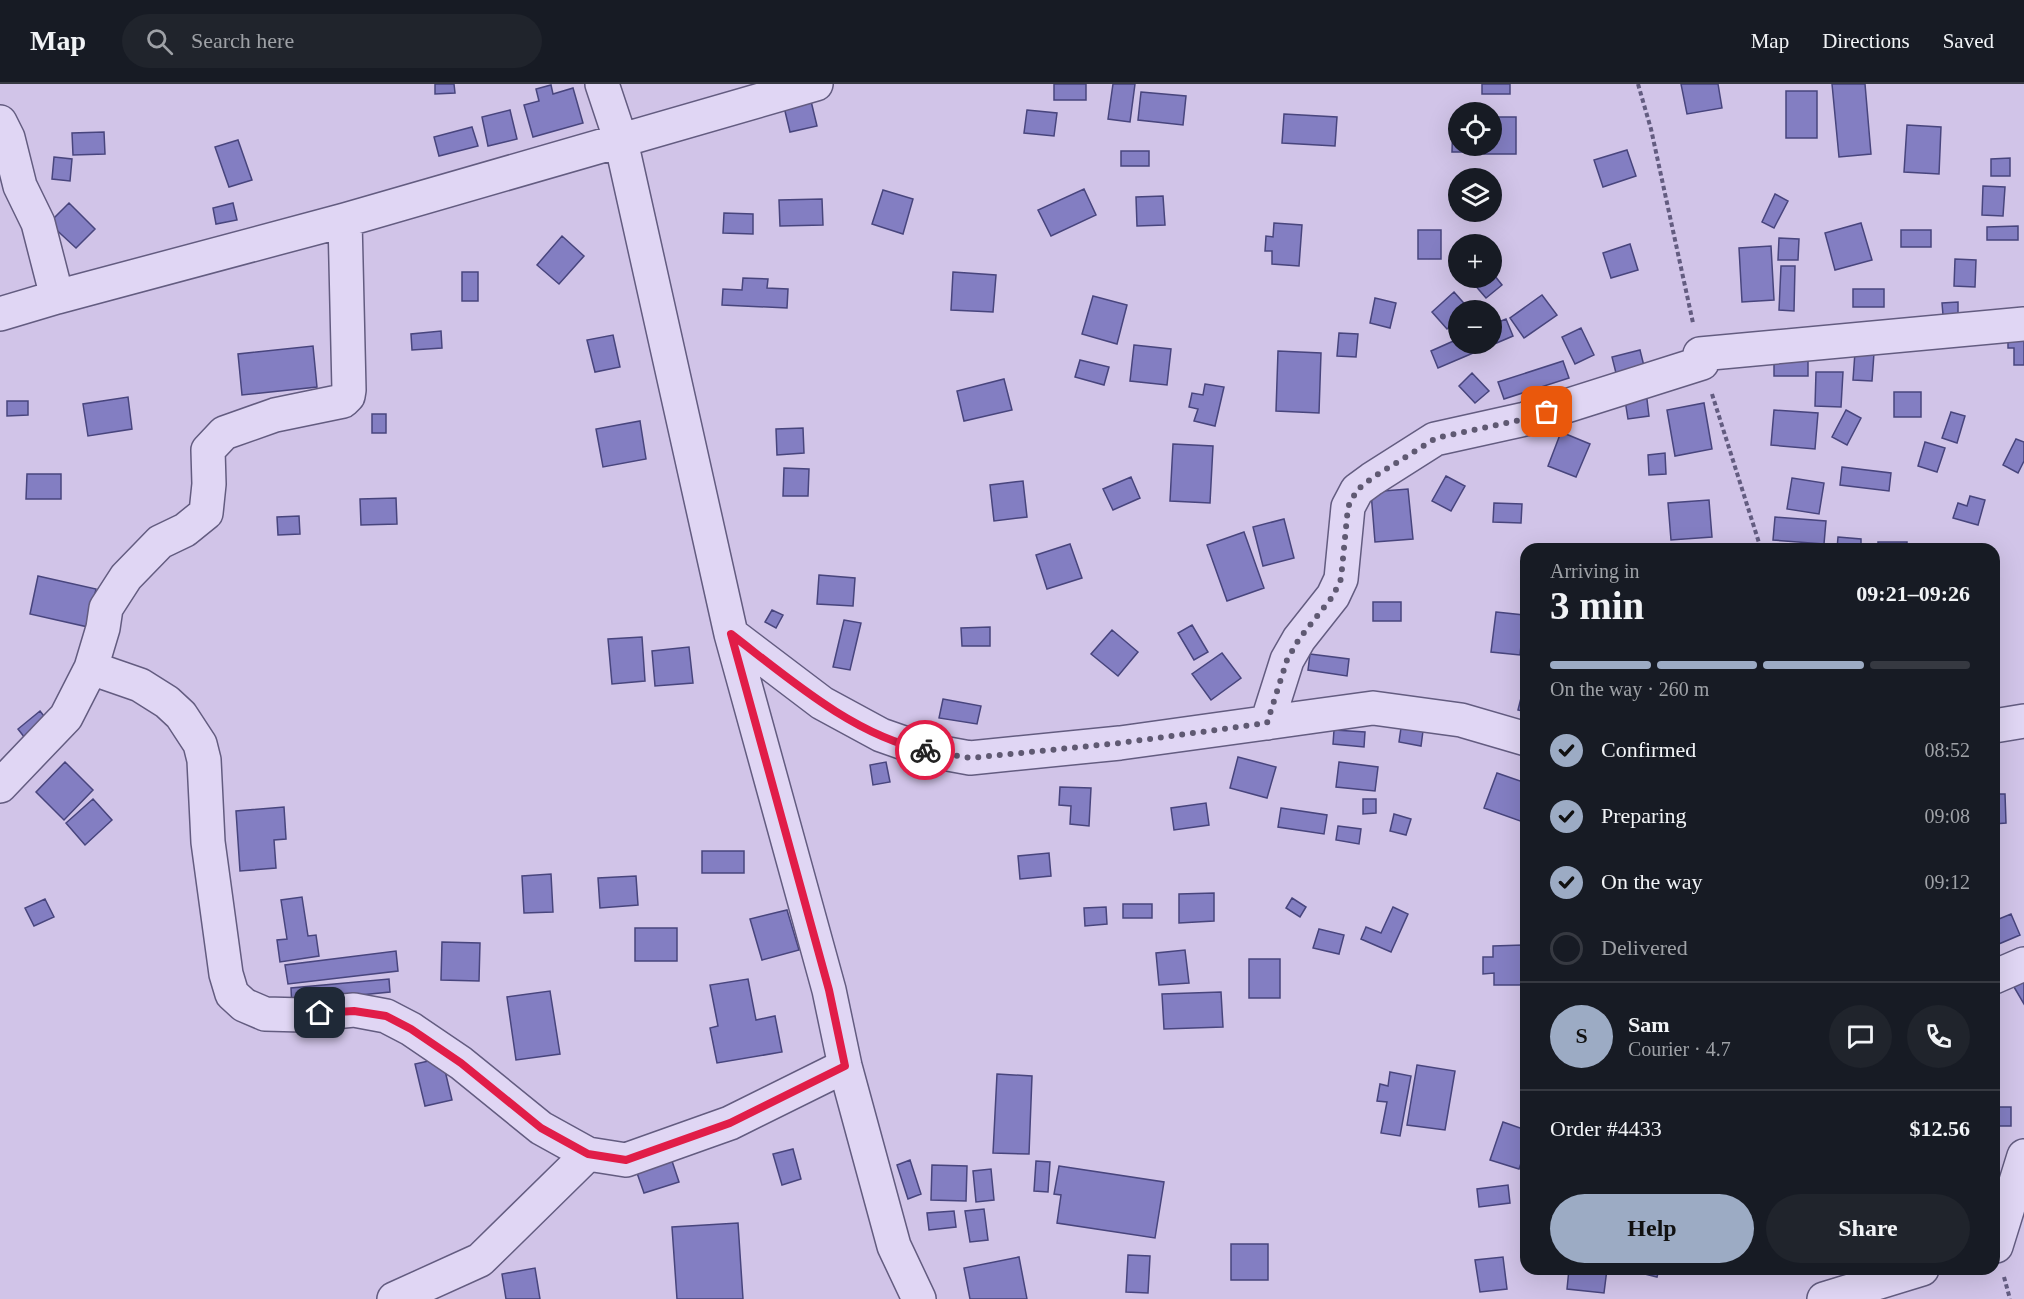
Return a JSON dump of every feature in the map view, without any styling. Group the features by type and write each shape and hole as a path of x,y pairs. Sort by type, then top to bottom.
{"street":[{"path":"602,84 621,141 731,634 829,990 845,1066 894,1246 919,1299"},
{"path":"0,314 345,220 816,84"},
{"path":"0,122 8,138 20,186 38,223 57,297"},
{"path":"0,786 66,717 91,668 103,628 106,608 126,577 160,542 185,530 206,513 209,484 208,450 224,433 275,415 343,401 348,396 345,220"},
{"path":"1267,723 1287,660 1299,639 1333,596 1341,579 1348,507 1357,490 1436,438 1525,419 1701,359 2024,324"},
{"path":"731,634 822,704 881,735 921,749 970,758 1120,743 1373,708 1461,720 1520,737"},
{"path":"91,668 140,685 166,702 181,715 200,744 204,760 208,842 226,974 232,994 244,1005 265,1014 303,1015 354,1011 386,1016 411,1029 461,1063 541,1128 588,1154 626,1160 730,1123 845,1066"},
{"path":"2000,725 2024,721"},
{"path":"2000,974 2024,963"},
{"path":"394,1299 480,1260 588,1154"},
{"path":"2004,1244 2024,1156"},
{"path":"1824,1299 1902,1275"}],"path":[{"path":"1638,84 1651,129 1701,359 1759,543"}],"building":[{"path":"435,84 454,84 455,93 435,94"},
{"path":"1054,84 1086,84 1086,100 1054,100"},
{"path":"1113,84 1135,84 1130,122 1108,119"},
{"path":"1482,84 1510,84 1510,94 1482,94"},
{"path":"1681,84 1718,84 1722,108 1687,114"},
{"path":"1832,84 1865,84 1871,154 1839,157"},
{"path":"551,85 553,94 573,88 583,123 533,137 524,105 539,101 536,89"},
{"path":"1786,91 1817,91 1817,138 1786,138"},
{"path":"1141,92 1186,96 1183,125 1138,120"},
{"path":"811,101 817,126 790,132 784,107"},
{"path":"510,110 517,139 488,146 482,117"},
{"path":"1027,110 1057,113 1054,136 1024,133"},
{"path":"1284,114 1337,117 1335,146 1282,143"},
{"path":"1502,117 1516,117 1516,154 1502,154"},
{"path":"1907,125 1941,127 1939,174 1904,172"},
{"path":"472,127 478,146 439,156 434,137"},
{"path":"104,132 105,154 73,155 72,133"},
{"path":"238,140 252,180 229,187 215,147"},
{"path":"1627,150 1636,176 1603,187 1594,160"},
{"path":"1121,151 1149,151 1149,166 1121,166"},
{"path":"54,157 72,159 70,181 52,179"},
{"path":"2010,158 2010,176 1991,176 1991,159"},
{"path":"1983,186 2005,187 2003,216 1982,215"},
{"path":"1084,189 1096,215 1051,236 1038,210"},
{"path":"883,190 913,199 903,234 872,224"},
{"path":"1775,194 1788,201 1774,228 1762,222"},
{"path":"1163,196 1165,225 1137,226 1136,197"},
{"path":"822,199 823,225 780,226 779,200"},
{"path":"69,203 95,229 76,248 49,223"},
{"path":"233,203 237,220 216,224 213,208"},
{"path":"724,213 753,214 753,234 723,233"},
{"path":"1274,223 1302,225 1299,266 1272,264 1272,251 1265,251 1266,236 1273,237"},
{"path":"1861,223 1872,260 1835,270 1825,233"},
{"path":"2018,226 2018,240 1987,240 1987,227"},
{"path":"1418,230 1441,230 1441,259 1418,259"},
{"path":"1901,230 1931,230 1931,247 1901,247"},
{"path":"562,236 584,256 559,284 537,265"},
{"path":"1779,238 1799,239 1798,260 1778,260"},
{"path":"1630,244 1638,270 1611,278 1603,253"},
{"path":"1771,246 1774,300 1742,302 1739,248"},
{"path":"1955,259 1976,260 1975,287 1954,286"},
{"path":"1781,266 1795,266 1794,311 1779,310"},
{"path":"462,272 478,272 478,301 462,301"},
{"path":"953,272 996,275 993,312 951,310"},
{"path":"743,278 768,279 767,288 788,289 787,308 722,305 723,289 742,290"},
{"path":"1477,288 1498,288 1486,298"},
{"path":"1853,289 1884,289 1884,307 1853,307"},
{"path":"1454,292 1461,300 1448,300 1447,329 1432,312"},
{"path":"1542,295 1557,315 1524,338 1510,318"},
{"path":"1093,296 1127,305 1117,344 1082,334"},
{"path":"1375,298 1396,303 1390,328 1370,323"},
{"path":"1958,302 1958,314 1943,315 1942,303"},
{"path":"1506,319 1513,336 1502,341 1502,321"},
{"path":"1581,328 1594,355 1575,364 1562,337"},
{"path":"441,331 442,348 412,350 411,334"},
{"path":"1339,333 1358,334 1356,357 1337,356"},
{"path":"613,335 620,367 595,372 587,340"},
{"path":"2008,335 2024,335 2024,365 2014,365 2014,348 2008,348"},
{"path":"1448,343 1448,354 1471,354 1438,368 1431,351"},
{"path":"1134,345 1171,349 1167,385 1130,381"},
{"path":"313,346 317,387 242,395 238,354"},
{"path":"1640,350 1644,366 1616,373 1612,357"},
{"path":"1278,351 1321,353 1319,413 1276,411"},
{"path":"1855,352 1874,353 1872,381 1853,380"},
{"path":"1774,357 1808,357 1808,376 1774,376"},
{"path":"1080,360 1109,367 1104,385 1075,377"},
{"path":"1563,361 1569,378 1504,399 1498,382"},
{"path":"1816,372 1843,372 1841,407 1815,406"},
{"path":"1472,373 1489,391 1475,403 1459,386"},
{"path":"1004,379 1012,410 964,421 957,391"},
{"path":"1205,384 1224,387 1215,426 1194,421 1198,409 1189,407 1192,393 1203,395"},
{"path":"1646,391 1649,416 1628,419 1624,394"},
{"path":"1894,392 1921,392 1921,417 1894,417"},
{"path":"128,397 132,429 88,436 83,404"},
{"path":"7,401 28,401 28,415 7,416"},
{"path":"1704,403 1712,449 1675,456 1667,410"},
{"path":"1774,410 1818,413 1815,449 1771,445"},
{"path":"1846,410 1861,418 1847,445 1832,437"},
{"path":"1951,412 1965,416 1957,443 1942,438"},
{"path":"372,414 386,414 386,433 372,433"},
{"path":"640,421 646,459 603,467 596,429"},
{"path":"803,428 804,453 777,455 776,429"},
{"path":"1561,432 1590,444 1576,477 1548,466"},
{"path":"2016,439 2024,442 2024,461 2018,473 2003,465"},
{"path":"1925,442 1945,448 1937,472 1918,466"},
{"path":"1173,444 1213,446 1210,503 1170,501"},
{"path":"1665,453 1666,474 1649,475 1648,455"},
{"path":"1842,467 1891,473 1889,491 1840,485"},
{"path":"784,468 809,469 808,496 783,496"},
{"path":"27,474 61,474 61,499 26,499"},
{"path":"1446,476 1465,486 1451,511 1432,501"},
{"path":"1131,477 1140,498 1113,510 1103,489"},
{"path":"1792,478 1824,483 1819,514 1787,509"},
{"path":"1023,481 1027,517 994,521 990,485"},
{"path":"1408,489 1413,539 1375,542 1371,492"},
{"path":"1970,496 1985,500 1978,525 1953,518 1958,503 1967,506"},
{"path":"396,498 397,524 361,525 360,499"},
{"path":"1709,500 1712,537 1671,540 1668,503"},
{"path":"1494,503 1522,504 1521,523 1493,522"},
{"path":"299,516 300,534 278,535 277,517"},
{"path":"1775,517 1826,521 1824,543 1773,540"},
{"path":"1284,519 1294,558 1263,566 1253,527"},
{"path":"1244,532 1264,588 1227,601 1207,545"},
{"path":"1838,537 1861,539 1861,543 1838,543"},
{"path":"1878,542 1907,542 1907,543"},
{"path":"1070,544 1082,578 1047,589 1036,555"},
{"path":"819,575 855,578 853,606 817,604"},
{"path":"38,576 96,589 88,627 30,614"},
{"path":"1373,602 1401,602 1401,621 1373,621"},
{"path":"772,610 783,615 776,628 765,622"},
{"path":"1496,612 1520,615 1520,655 1491,652"},
{"path":"844,620 861,623 850,670 833,667"},
{"path":"1192,625 1208,652 1194,660 1178,633"},
{"path":"990,627 990,646 962,646 961,628"},
{"path":"1112,630 1138,652 1118,676 1091,654"},
{"path":"642,637 645,681 612,684 608,639"},
{"path":"689,647 693,683 655,686 652,651"},
{"path":"1222,653 1241,678 1211,700 1192,674"},
{"path":"1310,654 1349,659 1347,676 1308,670"},
{"path":"943,699 981,706 977,724 939,718"},
{"path":"40,711 51,725 28,742 18,729"},
{"path":"1401,728 1423,731 1421,746 1399,742"},
{"path":"1334,730 1365,732 1364,747 1333,744"},
{"path":"1238,757 1276,767 1267,798 1230,788"},
{"path":"65,762 93,790 64,820 36,792"},
{"path":"886,762 890,782 873,785 870,765"},
{"path":"1339,762 1378,767 1375,791 1336,787"},
{"path":"1497,773 1520,781 1520,821 1484,808"},
{"path":"1060,787 1091,788 1089,826 1070,824 1071,806 1059,805"},
{"path":"2000,794 2005,794 2006,823 2000,824"},
{"path":"93,799 112,820 85,845 66,823"},
{"path":"1363,799 1376,799 1376,813 1363,814"},
{"path":"1206,803 1209,825 1174,830 1171,808"},
{"path":"284,807 286,839 274,840 276,868 240,871 236,811"},
{"path":"1281,808 1327,815 1324,834 1278,827"},
{"path":"1394,814 1411,819 1406,835 1390,831"},
{"path":"1338,826 1361,829 1359,844 1336,840"},
{"path":"702,851 744,851 744,873 702,873"},
{"path":"1049,853 1051,876 1020,879 1018,856"},
{"path":"551,874 553,912 524,913 522,876"},
{"path":"636,876 638,905 600,908 598,878"},
{"path":"1214,893 1214,921 1179,923 1179,894"},
{"path":"302,897 308,936 316,935 319,956 280,962 277,940 287,939 281,900"},
{"path":"1292,898 1306,907 1300,917 1286,908"},
{"path":"45,899 54,917 34,926 25,908"},
{"path":"1123,904 1152,904 1152,918 1123,918"},
{"path":"1106,907 1107,924 1085,926 1084,908"},
{"path":"1393,907 1408,914 1391,952 1361,939 1366,927 1381,933"},
{"path":"787,910 799,950 762,960 750,919"},
{"path":"2011,914 2020,935 2000,943 2000,919"},
{"path":"635,928 677,928 677,961 635,961"},
{"path":"1319,929 1344,935 1339,954 1313,948"},
{"path":"442,942 480,943 479,981 441,980"},
{"path":"1520,945 1520,985 1494,985 1494,973 1483,974 1483,957 1493,957 1493,946"},
{"path":"1185,950 1189,983 1159,985 1156,953"},
{"path":"396,951 398,971 288,984 285,965"},
{"path":"1249,959 1280,959 1280,998 1249,998"},
{"path":"389,979 390,992 330,998 292,1008 291,988"},
{"path":"748,979 756,1020 775,1016 782,1052 717,1063 710,1028 718,1026 710,985"},
{"path":"2024,982 2024,1004 2014,987"},
{"path":"550,991 560,1054 516,1060 507,997"},
{"path":"1221,992 1223,1027 1164,1029 1162,994"},
{"path":"442,1058 452,1100 425,1106 415,1064"},
{"path":"1417,1065 1455,1071 1445,1130 1407,1125"},
{"path":"1390,1072 1411,1076 1400,1136 1381,1133 1387,1102 1377,1101 1380,1084 1388,1086"},
{"path":"997,1074 1032,1076 1029,1154 993,1153"},
{"path":"2000,1107 2011,1107 2011,1126 2000,1126"},
{"path":"1503,1122 1520,1128 1519,1169 1490,1160"},
{"path":"793,1149 801,1179 782,1185 773,1154"},
{"path":"910,1160 921,1194 908,1199 897,1165"},
{"path":"672,1161 679,1182 644,1193 637,1173"},
{"path":"1036,1161 1050,1162 1048,1192 1034,1191"},
{"path":"932,1165 967,1166 966,1201 931,1200"},
{"path":"1059,1166 1164,1182 1155,1238 1057,1223 1061,1195 1054,1194"},
{"path":"991,1169 994,1200 976,1202 973,1171"},
{"path":"1508,1185 1510,1203 1479,1207 1477,1189"},
{"path":"984,1209 988,1240 970,1242 965,1211"},
{"path":"954,1211 956,1227 929,1230 927,1213"},
{"path":"738,1223 743,1299 677,1299 672,1227"},
{"path":"1231,1244 1268,1244 1268,1280 1231,1280"},
{"path":"1128,1255 1150,1256 1148,1293 1126,1292"},
{"path":"1019,1257 1027,1299 970,1299 964,1268"},
{"path":"1503,1257 1507,1289 1480,1292 1475,1260"},
{"path":"535,1268 540,1299 506,1299 502,1274"},
{"path":"1568,1275 1606,1275 1604,1293 1567,1289"}],"way so far":[{"path":"925,750 970,758 1120,743 1267,723 1287,660 1299,639 1333,596 1341,579 1348,507 1357,490 1436,438 1547,412"}],"route":[{"path":"320,1013 354,1011 386,1016 411,1029 461,1063 541,1128 588,1154 626,1160 730,1123 845,1066 829,990 731,634 822,704 881,735 925,750"}]}
